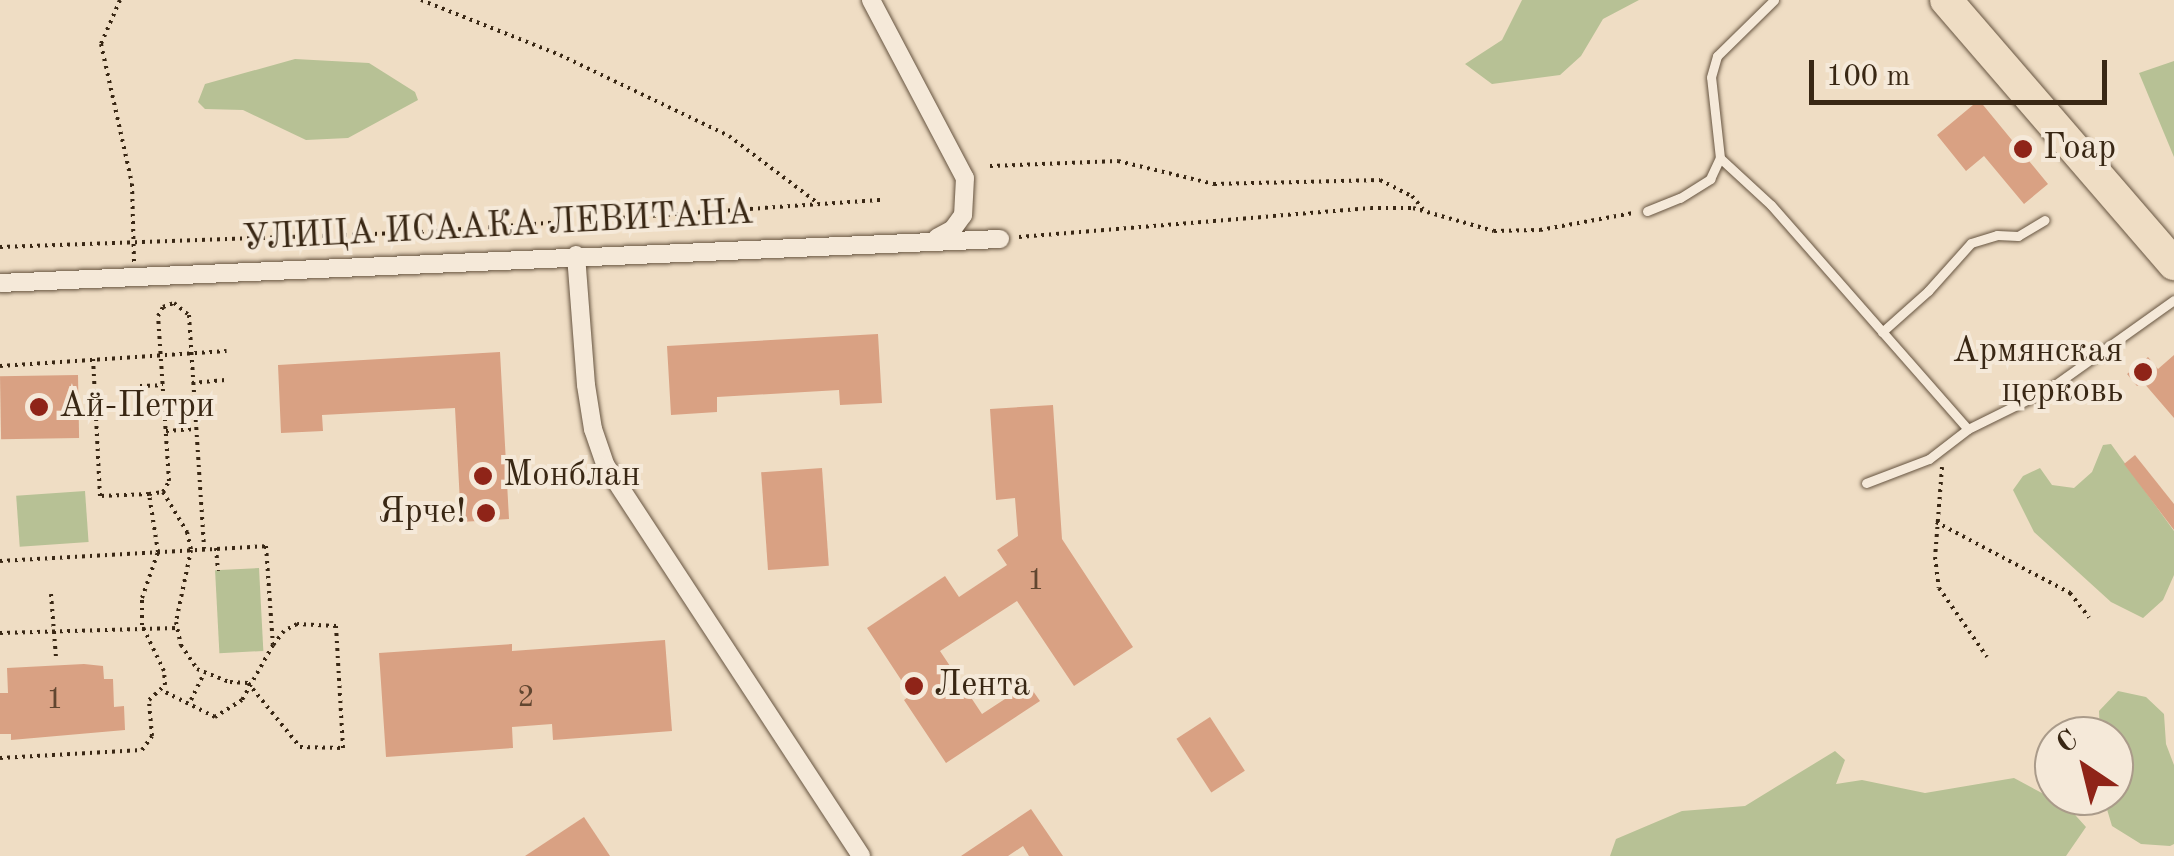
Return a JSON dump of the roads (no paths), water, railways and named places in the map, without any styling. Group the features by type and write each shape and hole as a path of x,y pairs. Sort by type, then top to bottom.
{"highway":[{"path":"1946,0 2174,264"}],"street":[{"path":"871,0 965,178 963,215 953,229 933,240"},
{"name":"УЛИЦА ИСААКА ЛЕВИТАНА","path":"0,283 1000,238"},
{"path":"576,255 592,429 606,466 639,523 767,707 862,856"}],"lane":[{"path":"1646,211 1680,198 1710,179 1720,158 1711,77 1718,56 1774,0"},
{"path":"1720,158 1771,205 1968,429"},
{"path":"1882,332 1928,292 1970,244 1997,235 2018,236 2046,220"},
{"path":"1866,483 1929,460 1968,429 2049,390 2174,300"}],"place":[{"name":"Гоар","path":"2023,149"},
{"name":"Армянская церковь","path":"2143,372"},
{"name":"Ай-Петри","path":"39,407"},
{"name":"Монблан","path":"483,476"},
{"name":"Ярче!","path":"486,513"},
{"name":"Лента","path":"914,686"}]}
